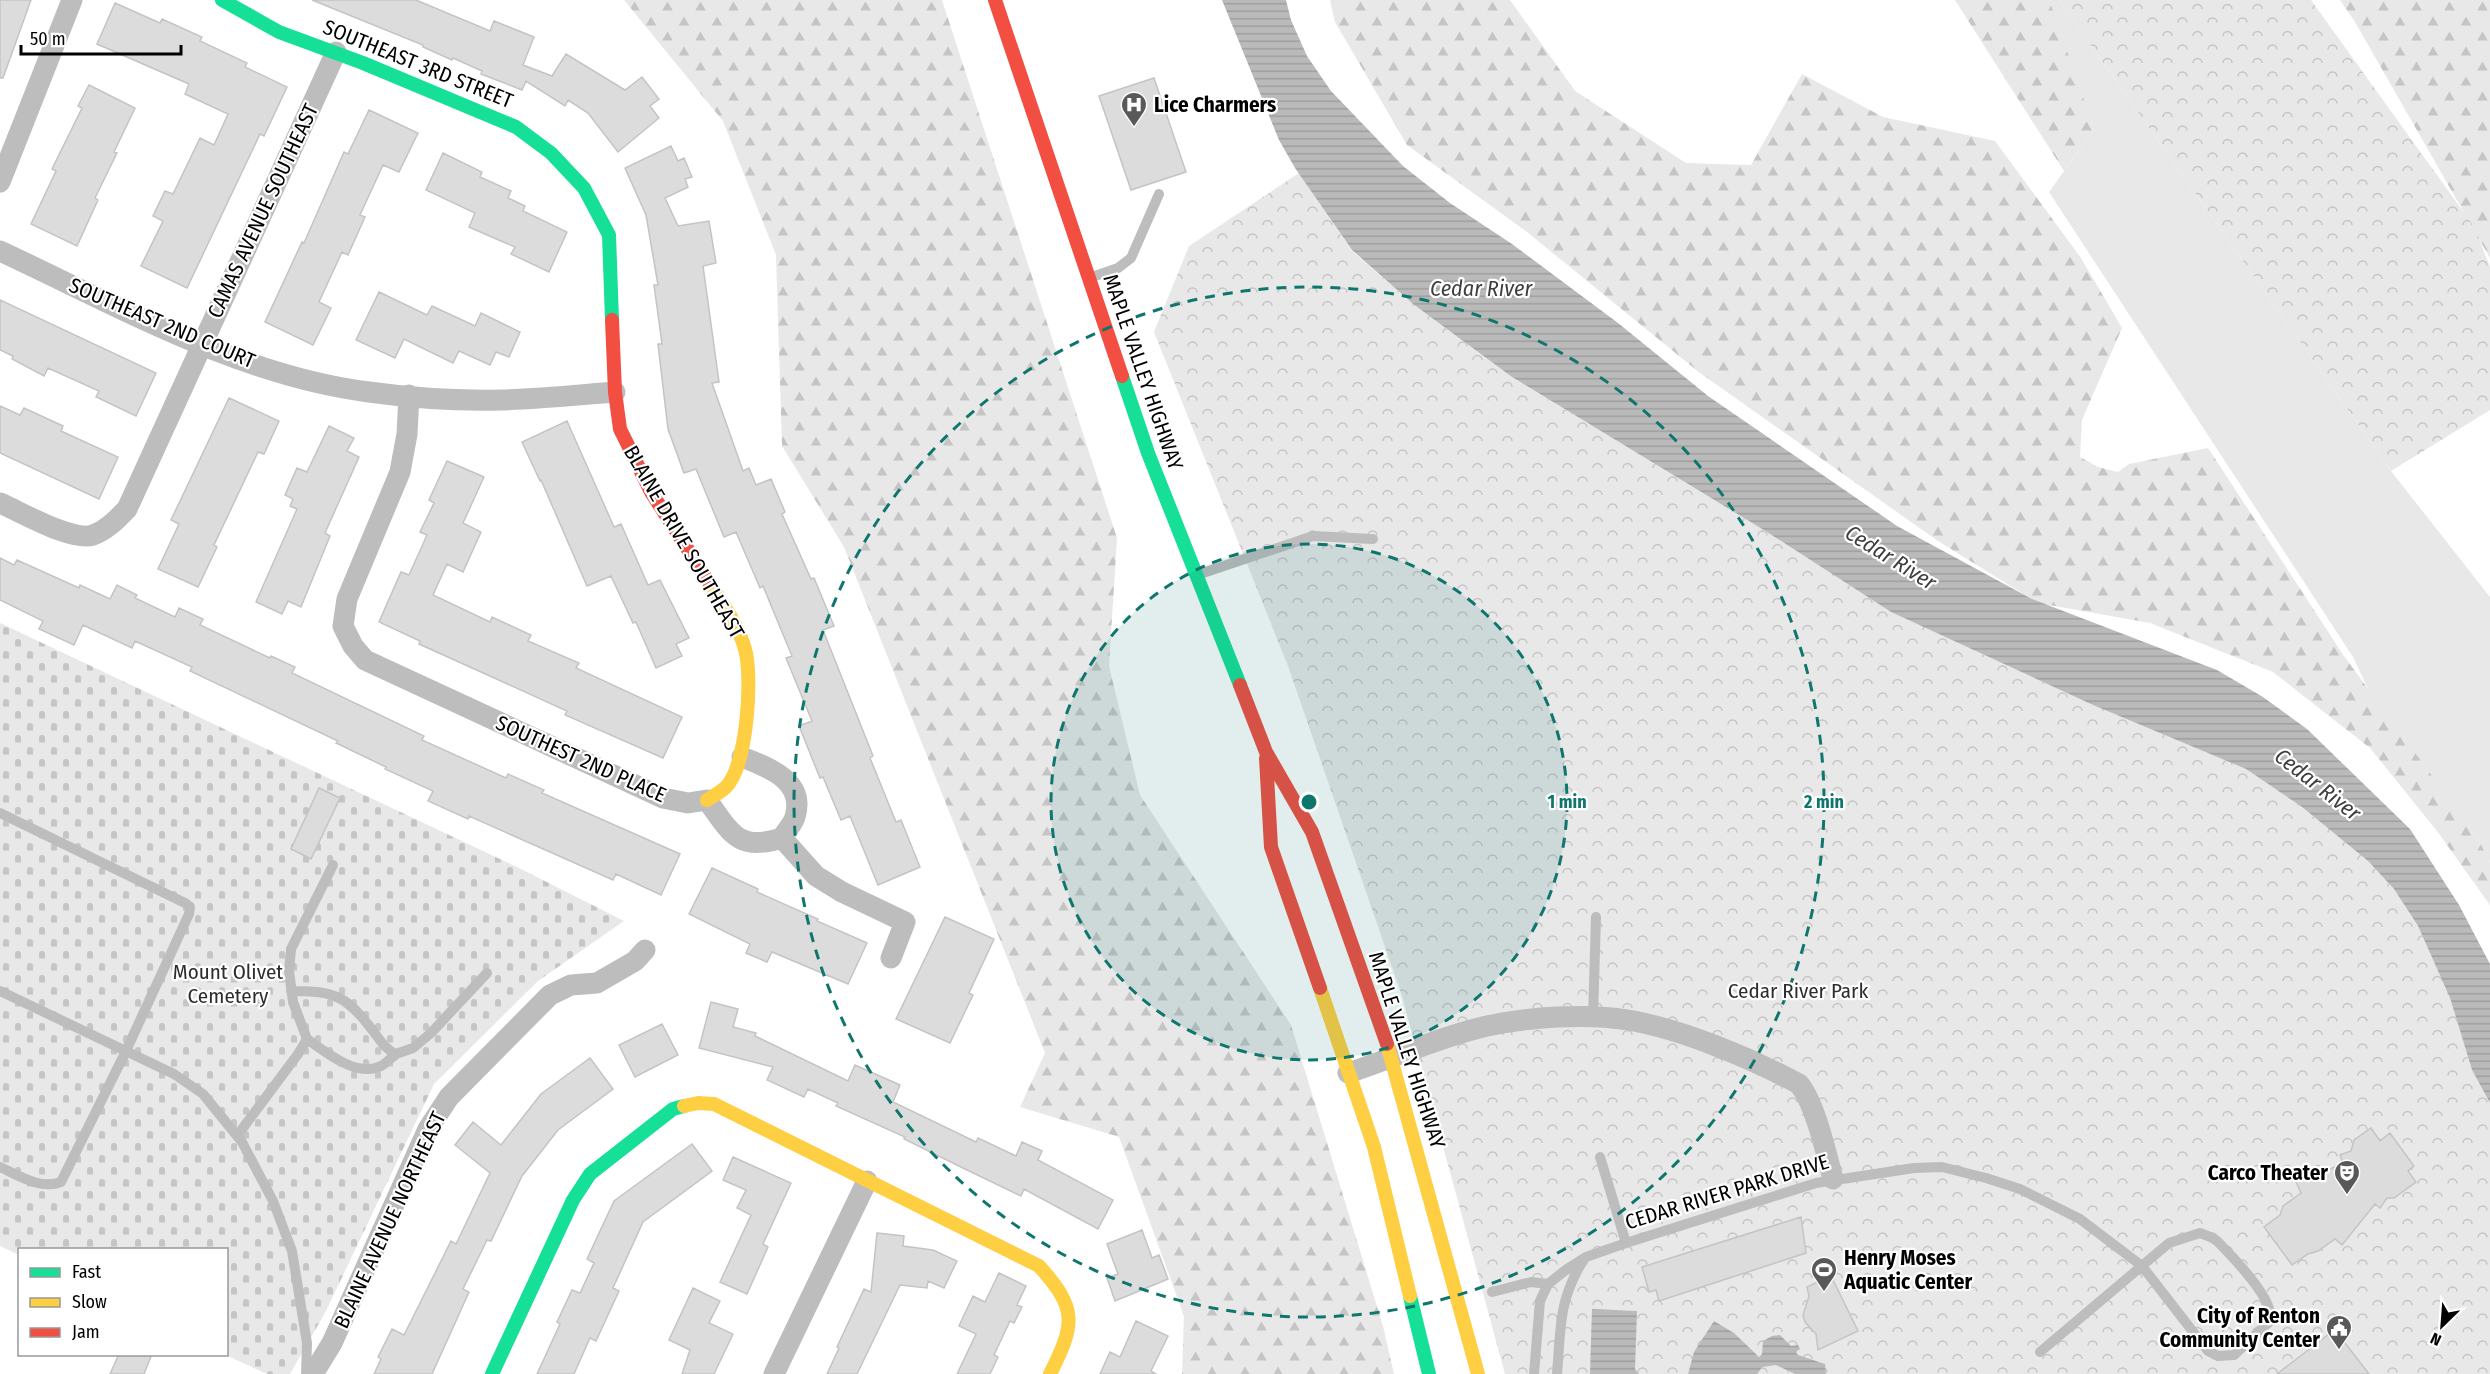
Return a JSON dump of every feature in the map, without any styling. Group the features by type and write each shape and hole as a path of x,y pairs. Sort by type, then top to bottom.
{"main road":[{"name":"SOUTHEAST 3RD STREET","path":"222,0 279,32 336,52 516,127 551,153 584,188"},
{"name":"MAPLE VALLEY HIGHWAY","path":"995,0 1148,453 1266,752 1312,832 1392,1059 1478,1374"},
{"name":"BLAINE DRIVE SOUTHEAST","path":"584,188 609,235 615,392 620,429 632,458 651,492 735,623 746,651 748,688 742,757 728,786 707,800"},
{"name":"MAPLE VALLEY HIGHWAY","path":"1266,752 1271,847 1374,1147 1430,1374"},
{"path":"492,1374 581,1186 590,1174 673,1109 698,1103 714,1104 1039,1266 1061,1291 1069,1313 1068,1336 1050,1374"}],"street":[{"path":"0,182 72,0"},
{"name":"CAMAS AVENUE SOUTHEAST","path":"0,502 69,534 91,536 107,527 127,509 336,52"},
{"name":"SOUTHEAST 2ND COURT","path":"0,251 202,345 309,381 368,392 501,400 615,392"},
{"name":"SOUTHEST 2ND PLACE","path":"409,395 400,472 347,599 343,626 353,646 365,660 663,798 688,803 707,800"},
{"path":"707,800 741,841 762,844 782,837 795,818 796,797 787,779 768,767 742,757"},
{"path":"782,837 816,876 842,892 905,922 891,958"},
{"name":"BLAINE AVENUE NORTHEAST","path":"313,1374 332,1343 428,1129 449,1097 549,995 571,985 597,983 635,961 645,950"},
{"path":"1348,1073 1392,1059 1424,1045 1486,1026 1528,1020 1593,1017 1628,1020 1694,1038 1799,1084 1817,1124 1833,1179"},
{"path":"774,1374 867,1181"}],"lane":[{"path":"1088,278 1118,268 1131,258 1159,194"},
{"path":"1196,575 1313,536 1373,539"},
{"path":"0,813 190,907 189,914 126,1051 61,1182 48,1185 30,1181 0,1167"},
{"path":"333,865 291,949 289,971 292,1002 307,1039 343,1062 365,1070 381,1066 396,1054 413,1048 488,973"},
{"path":"1593,1017 1596,917"},
{"path":"0,991 174,1074 203,1094 237,1136 273,1201 292,1251 307,1343 306,1374"},
{"path":"291,991 322,991 346,1000 364,1018 388,1050 396,1054"},
{"path":"237,1136 307,1039"},
{"path":"1600,1157 1626,1243"},
{"name":"CEDAR RIVER PARK DRIVE","path":"1548,1284 1586,1257 1626,1243 1833,1179 1914,1167 1942,1167 1986,1178 2020,1190 2080,1220 2142,1266"},
{"path":"2040,1352 2169,1243 2200,1233 2215,1239 2245,1273 2265,1298 2272,1318 2234,1355 2218,1356 2208,1351 2142,1266"},
{"path":"1557,1374 1563,1305 1570,1281 1586,1257"},
{"path":"1492,1292 1531,1282 1548,1284 1540,1301 1534,1374"}],"green space":[{"path":"624,0 942,0 1117,538 1109,666 1140,795 1291,1025 1383,1326 1394,1374 1182,1374 1184,1316 1119,1137 1020,1107 1045,1053 844,547 782,446 776,255 723,121"},
{"path":"1330,0 1510,0 1575,91 1686,163 1751,165 1802,74 1883,117 1995,141 2081,258 2122,328 2082,420 2080,457 2098,467 2118,472 2129,464 2208,448 2344,656 2477,837 2490,862 2490,905 2437,831 2370,748 2273,672 2150,623 2038,603 1938,541 1700,373 1527,232 1407,145 1335,22"},
{"path":"1955,0 2047,0 2051,5 2094,129 2064,171"},
{"path":"2047,0 2059,0 2391,471 2490,597 2490,862 2477,837 2368,689 2353,657 2049,192 2094,129"},
{"path":"2059,0 2311,0 2475,228 2490,267 2490,410 2391,471"},
{"path":"2340,0 2490,0 2490,258 2355,22"},
{"name":"Cedar River Park","path":"1299,173 1352,251 1413,304 1512,377 1767,532 1891,612 2093,705 2246,769 2302,807 2368,861 2394,889 2418,926 2450,998 2472,1070 2490,1103 2490,1374 1505,1374 1402,996 1288,666 1154,332 1189,246"},
{"name":"Mount Olivet Cemetery","path":"0,623 521,869 624,921 538,981 434,1084 326,1311 290,1374 267,1374 228,1356 228,1248 18,1248 18,1255 0,1246"}],"water":[{"name":"Cedar River","path":"1222,0 1286,0 1291,20 1307,56 1331,91 1403,166 1450,203 1512,244 1618,323 1708,396 1897,526 2032,599 2217,670 2263,697 2307,729 2410,829 2459,905 2490,964 2490,1103 2472,1070 2450,998 2418,926 2394,889 2368,861 2302,807 2246,769 2093,705 1891,612 1767,532 1512,377 1413,304 1352,250 1295,168 1279,140"},
{"path":"1592,1309 1637,1311 1635,1369 1639,1374 1590,1374"},
{"path":"1714,1321 1734,1333 1759,1357 1762,1354 1763,1341 1780,1335 1791,1346 1798,1345 1800,1349 1796,1352 1798,1355 1825,1364 1826,1374 1795,1374 1776,1365 1762,1367 1757,1374 1688,1374 1694,1352"}],"building":[{"path":"0,0 31,0 3,78 0,78"},
{"path":"312,0 416,0 490,31 494,21 534,37 523,65 552,76 566,54 625,90 642,77 659,99 650,106 659,118 618,152 588,113 568,100 565,106 526,81 522,90 481,74 482,71 453,58 452,60 423,45"},
{"path":"115,3 160,23 162,19 202,37 200,41 247,63 245,67 287,87 264,136 260,134 187,288 141,266 163,221 153,216 165,191 173,194 200,138 214,145 228,114 185,94 189,84 97,44"},
{"path":"1154,78 1186,172 1131,190 1099,96"},
{"path":"89,85 135,108 114,152 117,153 95,198 98,200 77,246 31,224 56,171 52,169 82,108 78,106"},
{"path":"369,110 418,133 399,172 383,165 360,215 365,217 348,255 342,252 319,302 331,308 313,345 265,322 302,242 304,243 344,152 348,154"},
{"path":"671,146 678,161 684,158 692,177 685,179 688,187 665,198 678,226 709,221 716,263 703,266 719,382 712,383 743,471 749,468 756,485 771,479 785,512 782,514 811,579 814,578 834,626 823,630 873,756 870,758 896,822 901,820 920,867 878,885 850,816 841,820 823,777 820,778 799,726 812,721 786,658 792,656 763,586 760,588 736,532 724,537 696,469 684,473 668,429 658,344 662,344 654,285 658,285 646,215 625,168"},
{"path":"443,153 482,172 480,177 511,191 508,198 525,206 523,211 567,232 549,272 511,254 515,247 469,227 475,213 426,190"},
{"path":"379,292 427,315 432,306 475,326 481,313 520,332 509,357 496,352 490,365 459,351 453,363 404,339 395,358 356,340"},
{"path":"0,300 156,373 136,416 96,397 99,391 48,368 44,376 0,350"},
{"path":"229,398 279,421 264,454 258,452 214,545 217,547 198,587 158,569 179,524 171,520"},
{"path":"0,406 20,415 24,408 63,426 61,431 118,457 99,499 0,453"},
{"path":"567,421 614,527 621,524 648,585 660,580 689,638 676,644 682,656 656,668 636,622 633,623 611,576 587,586 522,442"},
{"path":"329,426 354,438 347,451 359,457 325,533 330,536 301,607 288,601 282,614 256,602 297,509 290,506 293,499 285,495 297,468 307,472"},
{"path":"447,461 484,477 463,523 481,532 463,572 447,564 433,595 490,622 492,617 531,635 528,641 579,663 576,668 682,717 663,758 565,715 567,711 419,644 420,641 379,622 401,572 409,575 427,535 420,532 434,503 429,500"},
{"path":"0,558 14,565 17,560 79,588 80,585 110,599 117,585 137,595 135,598 175,617 179,608 203,619 200,625 270,658 271,656 295,667 292,673 424,736 422,740 506,778 508,774 544,790 542,793 680,854 661,895 616,874 613,880 469,816 468,819 428,801 433,791 385,769 386,767 336,743 338,741 190,671 192,667 135,641 132,648 83,625 74,645 39,629 43,621 0,600"},
{"path":"319,788 340,798 311,859 291,849"},
{"path":"712,868 758,889 757,892 867,943 848,984 772,952 767,962 746,953 750,944 689,914"},
{"path":"945,917 994,939 969,993 973,995 950,1043 896,1019"},
{"path":"711,1002 738,1009 733,1027 756,1033 755,1036 848,1081 855,1065 900,1085 893,1102 976,1142 978,1138 1016,1156 1022,1142 1042,1151 1038,1160 1113,1200 1098,1229 1024,1189 1021,1196 904,1139 905,1137 836,1106 838,1103 808,1089 804,1097 767,1080 773,1067 699,1048"},
{"path":"662,1024 678,1055 635,1077 619,1045"},
{"path":"590,1058 613,1089 558,1130 522,1176 491,1241 487,1240 463,1289 469,1292 432,1374 374,1374 381,1359 378,1357 392,1329 404,1335 451,1241 456,1244 490,1173 455,1145 473,1122 501,1145 541,1094"},
{"name":"Carco Theater","path":"2371,1128 2380,1141 2390,1133 2414,1166 2408,1171 2416,1182 2394,1198 2387,1198 2380,1208 2375,1204 2342,1245 2335,1239 2292,1265 2264,1227 2280,1215 2283,1206 2301,1193 2296,1182 2343,1164 2340,1155 2351,1151 2354,1140"},
{"path":"692,1144 712,1171 643,1222 613,1288 619,1291 596,1341 590,1338 574,1374 537,1374 560,1324 557,1322 572,1290 580,1293 594,1263 587,1259 614,1201"},
{"path":"733,1157 791,1183 763,1244 768,1247 747,1294 720,1282 751,1215 737,1208 746,1190 723,1180"},
{"path":"1801,1217 1806,1253 1659,1301 1656,1290 1649,1292 1642,1267"},
{"path":"1142,1230 1152,1258 1159,1255 1168,1279 1115,1301 1107,1278 1118,1274 1107,1244"},
{"path":"877,1233 904,1236 903,1246 933,1250 957,1261 944,1288 928,1281 927,1288 900,1285 857,1374 827,1374 864,1289 871,1292"},
{"path":"999,1273 1026,1286 1017,1305 1022,1307 1014,1323 1010,1321 994,1355 998,1357 990,1374 957,1374 976,1334 959,1326 973,1296 985,1302"},
{"name":"Henry Moses Aquatic Center","path":"1831,1276 1858,1331 1818,1350 1816,1334 1805,1322 1803,1315 1809,1296 1807,1287"},
{"path":"693,1288 720,1301 709,1323 733,1334 714,1374 682,1374 690,1350 669,1340"},
{"path":"1136,1321 1168,1336 1151,1371 1156,1374 1100,1374 1110,1352 1120,1357"},
{"name":"City of Renton Community Center","path":"2329,1334 2337,1343 2342,1339 2369,1374 2277,1374"},
{"path":"118,1356 151,1356 144,1374 110,1374"}],"traffic: fast":[{"path":"222,0 279,32 363,63 516,127 551,153 584,188 609,235 612,320"},
{"path":"1122,376 1148,453 1240,685"},
{"path":"492,1374 573,1200 590,1174 673,1109 684,1106"},
{"path":"1410,1296 1429,1374"}],"traffic: slow":[{"path":"707,800 726,787 733,776 743,741 748,699 747,662 742,640 708,581"},
{"path":"1320,988 1374,1147 1410,1296"},
{"path":"1387,1044 1478,1374"},
{"path":"684,1106 698,1103 714,1104 1039,1266 1061,1294 1068,1317 1068,1329 1064,1342 1050,1374"}],"traffic: jam":[{"path":"995,0 1122,376"},
{"path":"612,320 615,392 620,429 651,492 708,581"},
{"path":"1240,685 1266,752 1312,832 1387,1044"},
{"path":"1266,758 1271,847 1320,988"}],"place":[{"name":"Lice Charmers","path":"1134,128"},
{"name":"Carco Theater","path":"2347,1196"},
{"name":"Henry Moses Aquatic Center","path":"1824,1293"},
{"name":"City of Renton Community Center","path":"2339,1351"}]}
